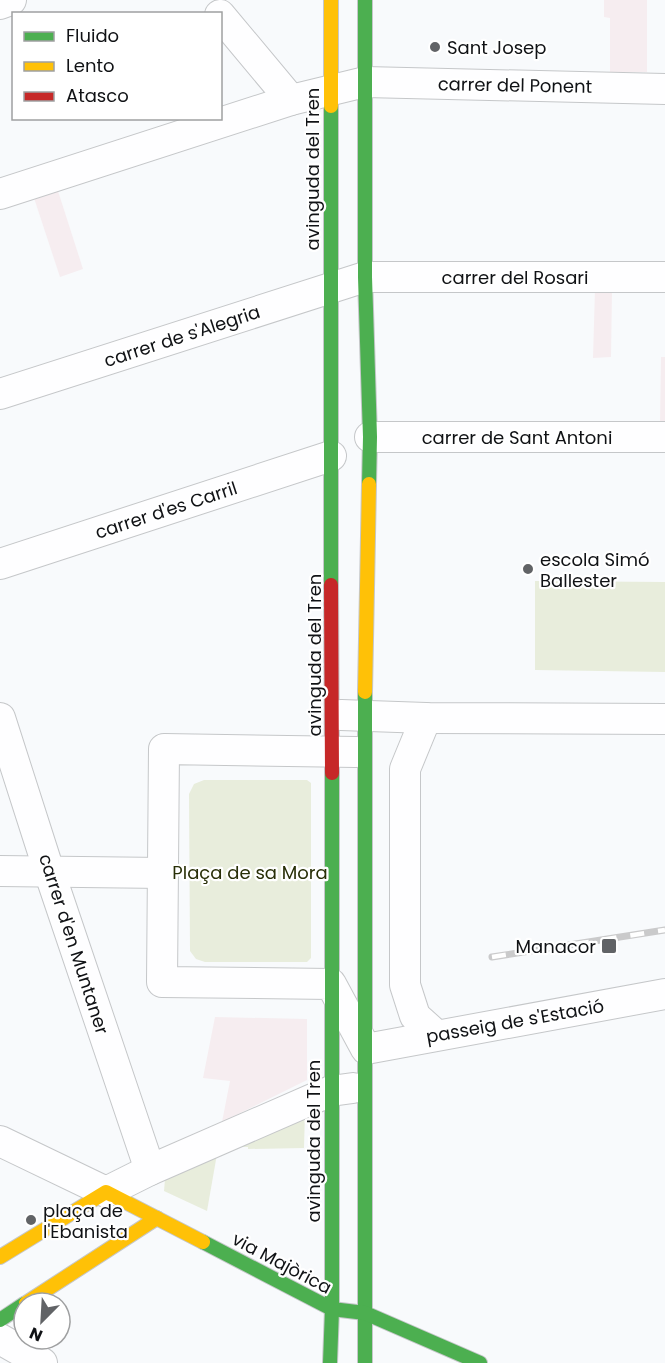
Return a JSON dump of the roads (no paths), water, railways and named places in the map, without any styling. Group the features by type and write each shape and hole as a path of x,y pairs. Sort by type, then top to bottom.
{"main road":[{"name":"avinguda del Tren","path":"330,1363 333,752 331,0"},
{"path":"365,0 364,277 370,437 364,716 365,1363"},
{"path":"0,1257 106,1192"},
{"name":"via Majòrica","path":"106,1192 332,1309 365,1313 480,1363"},
{"path":"45,1291 157,1218"}],"street":[{"path":"0,4 11,0"},
{"path":"208,0 218,12"},
{"path":"222,16 291,100"},
{"name":"carrer del Ponent","path":"0,194 291,100 365,82 665,88"},
{"name":"carrer del Rosari","path":"364,277 665,277"},
{"name":"carrer de s'Alegria","path":"0,394 364,277"},
{"name":"carrer de Sant Antoni","path":"370,437 665,437"},
{"name":"carrer d'es Carril","path":"0,564 331,456"},
{"path":"333,715 426,718 665,719"},
{"name":"carrer d'en Muntaner","path":"0,718 150,1170"},
{"path":"426,718 405,769 405,986 415,1016 436,1035"},
{"path":"364,752 164,749 162,982 331,984 366,1049"},
{"path":"0,871 163,873"},
{"name":"passeig de s'Estació","path":"366,1049 665,994"},
{"path":"0,1141 106,1192 150,1170 331,1091 366,1086"},
{"path":"0,1339 42,1363"}],"railway":[{"path":"492,957 665,930"}],"place":[{"name":"Sant Josep","path":"435,47"},
{"name":"escola Simó Ballester","path":"528,569"},
{"name":"Manacor","path":"609,946"},
{"name":"plaça de l'Ebanista","path":"31,1220"}],"park label":[{"name":"Plaça de sa Mora","path":"250,872"}]}
